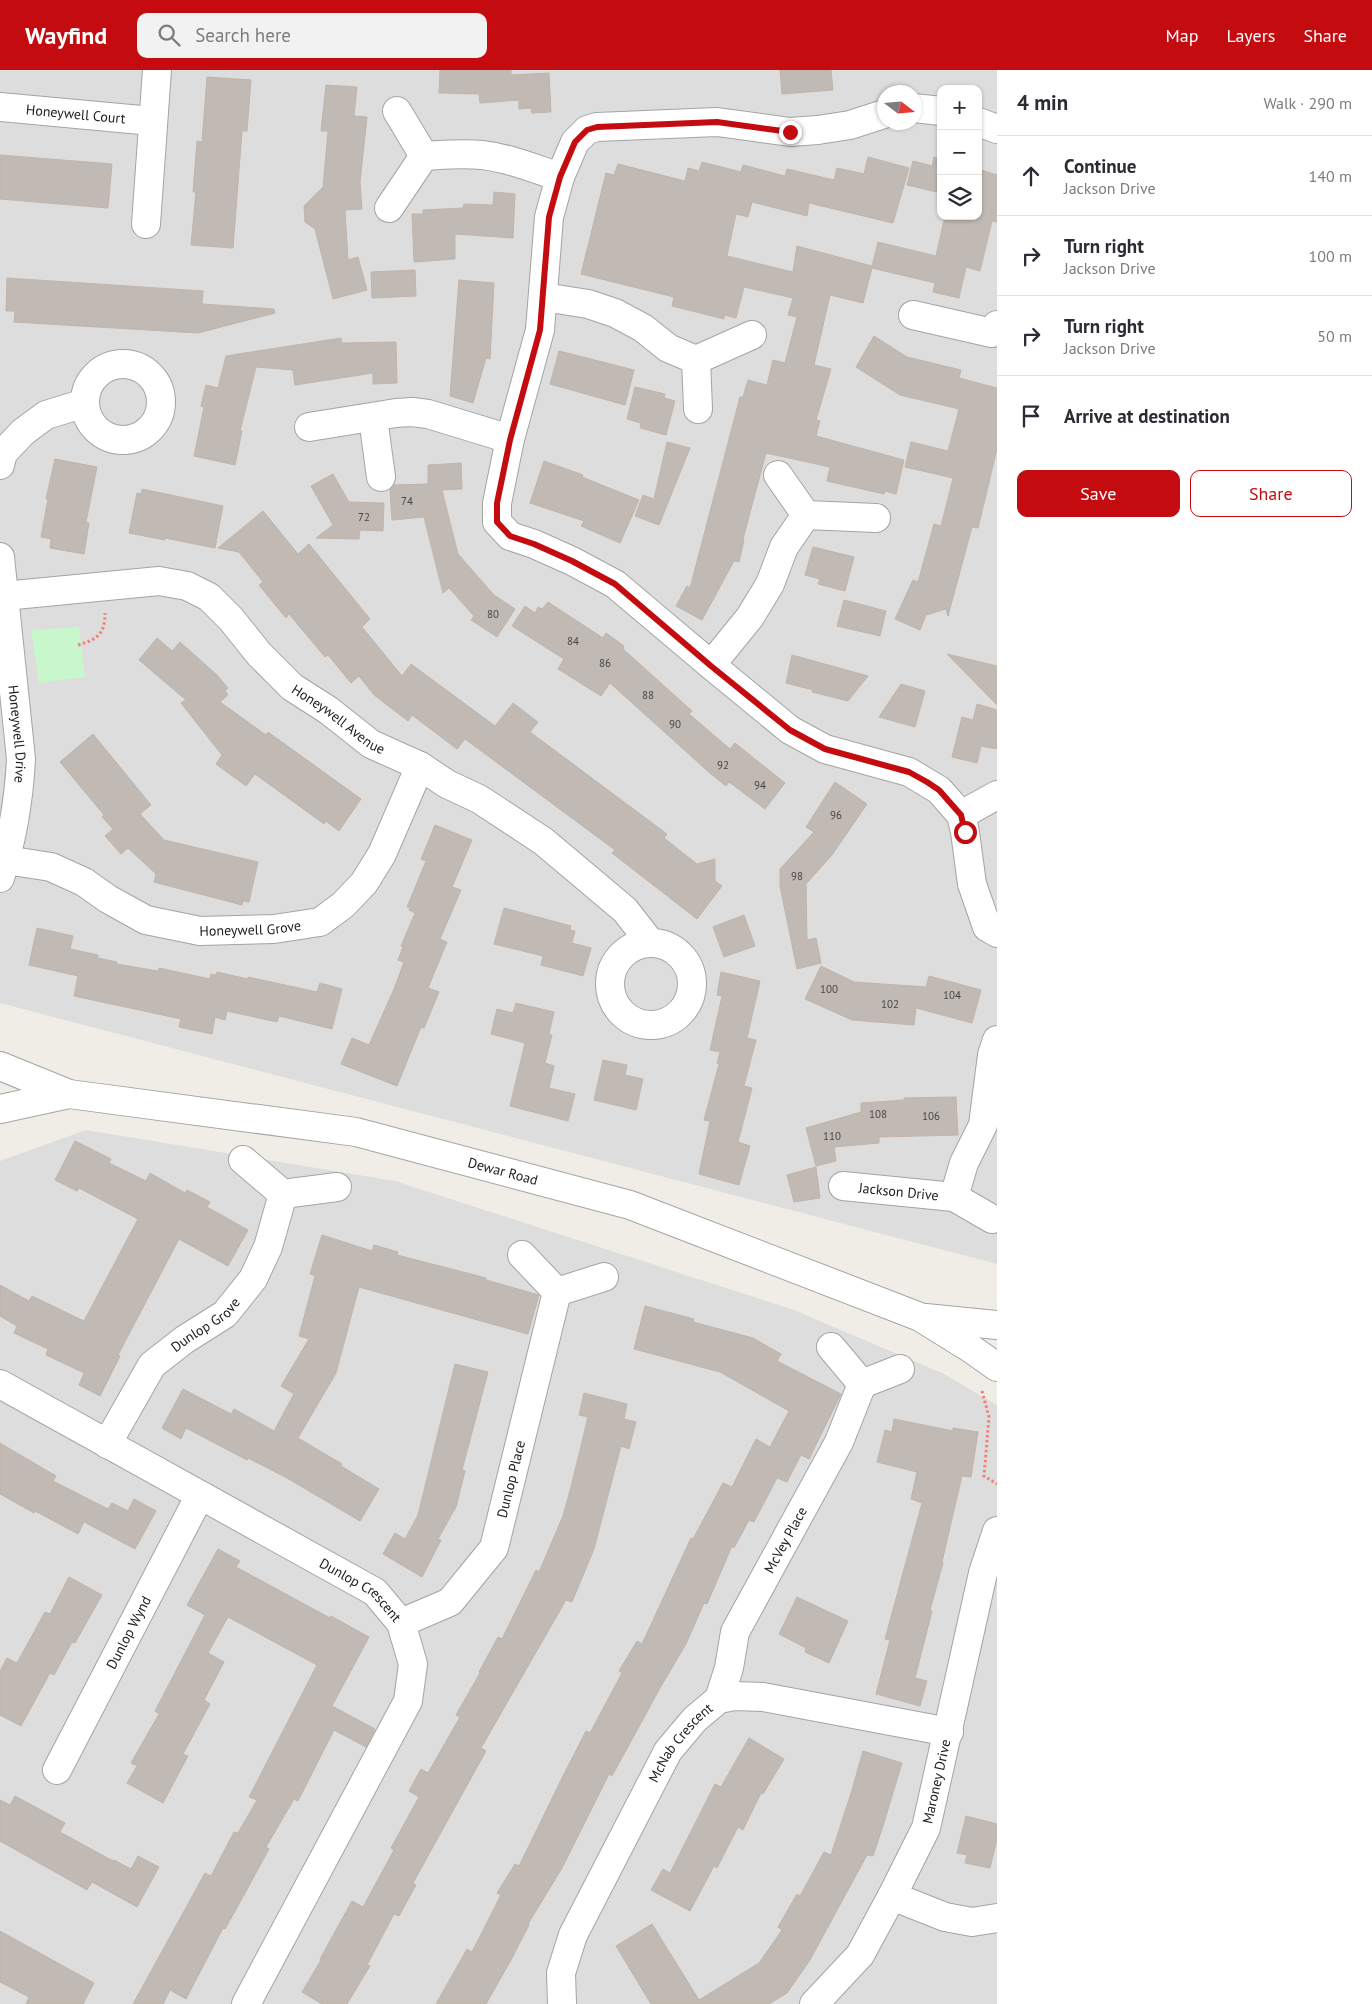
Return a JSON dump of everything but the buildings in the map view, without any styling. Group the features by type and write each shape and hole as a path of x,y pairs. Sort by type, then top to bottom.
{"street":[{"path":"146,224 157,70"},
{"name":"Honeywell Court","path":"0,107 152,121"},
{"path":"922,109 937,110"},
{"path":"397,111 424,156"},
{"path":"877,116 850,125 790,132 717,122 597,127 587,130 579,136 560,177 549,217 540,330 510,440 497,503 497,522 510,536 534,544 572,561 615,584 790,730 825,749 909,772 939,790 961,815 972,884 988,927 997,933"},
{"path":"982,123 997,129"},
{"path":"424,156 452,154 483,155 520,164 560,177"},
{"path":"389,208 424,156"},
{"path":"544,297 588,304 616,313 643,328 668,348 696,360 752,335"},
{"path":"913,315 995,334"},
{"path":"696,360 698,409"},
{"path":"1,456 23,432 46,415 85,404"},
{"path":"309,427 412,412 428,414 510,440"},
{"path":"373,418 381,477"},
{"path":"778,475 806,515"},
{"path":"711,666 750,616 770,584 784,547 806,515"},
{"path":"806,515 876,518"},
{"name":"Honeywell Drive","path":"0,557 4,596 10,759 20,778 3,869"},
{"name":"Honeywell Avenue","path":"4,596 159,581 187,586 209,597 231,619 259,654 292,687 328,710 371,744 420,766 447,784 479,799 543,841 625,910 650,942"},
{"name":"Honeywell Grove","path":"3,869 51,867 84,882 108,899 146,920 200,931 274,929 320,922 343,904 364,883 382,854 420,766"},
{"path":"961,815 997,795"},
{"name":"Jackson Drive","path":"954,1197 964,1163 983,1125 992,1055 997,1040"},
{"path":"0,1066 3,1080 0,1096"},
{"name":"Dewar Road","path":"0,1066 69,1094 356,1132 630,1205 920,1317 970,1348 989,1375"},
{"name":"Dewar Road","path":"0,1109 69,1094"},
{"path":"243,1160 283,1194 337,1187"},
{"name":"Jackson Drive","path":"843,1186 954,1197 992,1219"},
{"name":"Dunlop Grove","path":"106,1444 152,1365 184,1340 225,1314 252,1279 268,1247 283,1194"},
{"path":"522,1255 557,1292 604,1277"},
{"name":"Dunlop Place","path":"401,1623 450,1602 494,1548 557,1292"},
{"name":"Dewar Road","path":"920,1317 990,1323 997,1326"},
{"path":"831,1347 862,1384 900,1369"},
{"name":"Dunlop Crescent","path":"0,1384 375,1592 401,1623 413,1664 408,1701 246,2004"},
{"name":"McVey Place","path":"720,1699 729,1668 735,1632 835,1449 862,1384"},
{"name":"Dunlop Wynd","path":"57,1770 200,1495"},
{"name":"Maroney Drive","path":"814,2004 860,1955 926,1828 949,1732 983,1573 997,1531"},
{"name":"McNab Crescent","path":"562,2004 560,1973 573,1935 668,1751 695,1719 720,1699 735,1696 763,1698 949,1732"},
{"path":"892,1896 945,1917 972,1922 997,1918"}],"path":[{"path":"78,645 98,637 103,630 105,615 102,586"},
{"path":"989,1375 989,1417 984,1476 997,1484"}],"shaded area":[{"path":"0,70 997,70 997,1264 0,1003"},
{"path":"86,1130 395,1181 794,1310 944,1374 997,1405 997,2004 0,2004 0,1161"}],"green space":[{"path":"79,627 85,677 39,683 31,630"}],"route":[{"path":"790,132 717,122 597,127 587,130 579,136 560,177 549,217 540,330 510,440 497,503 497,522 510,536 534,544 572,561 615,584 790,730 825,749 909,772 927,782 939,790 961,815 965,832"}]}
